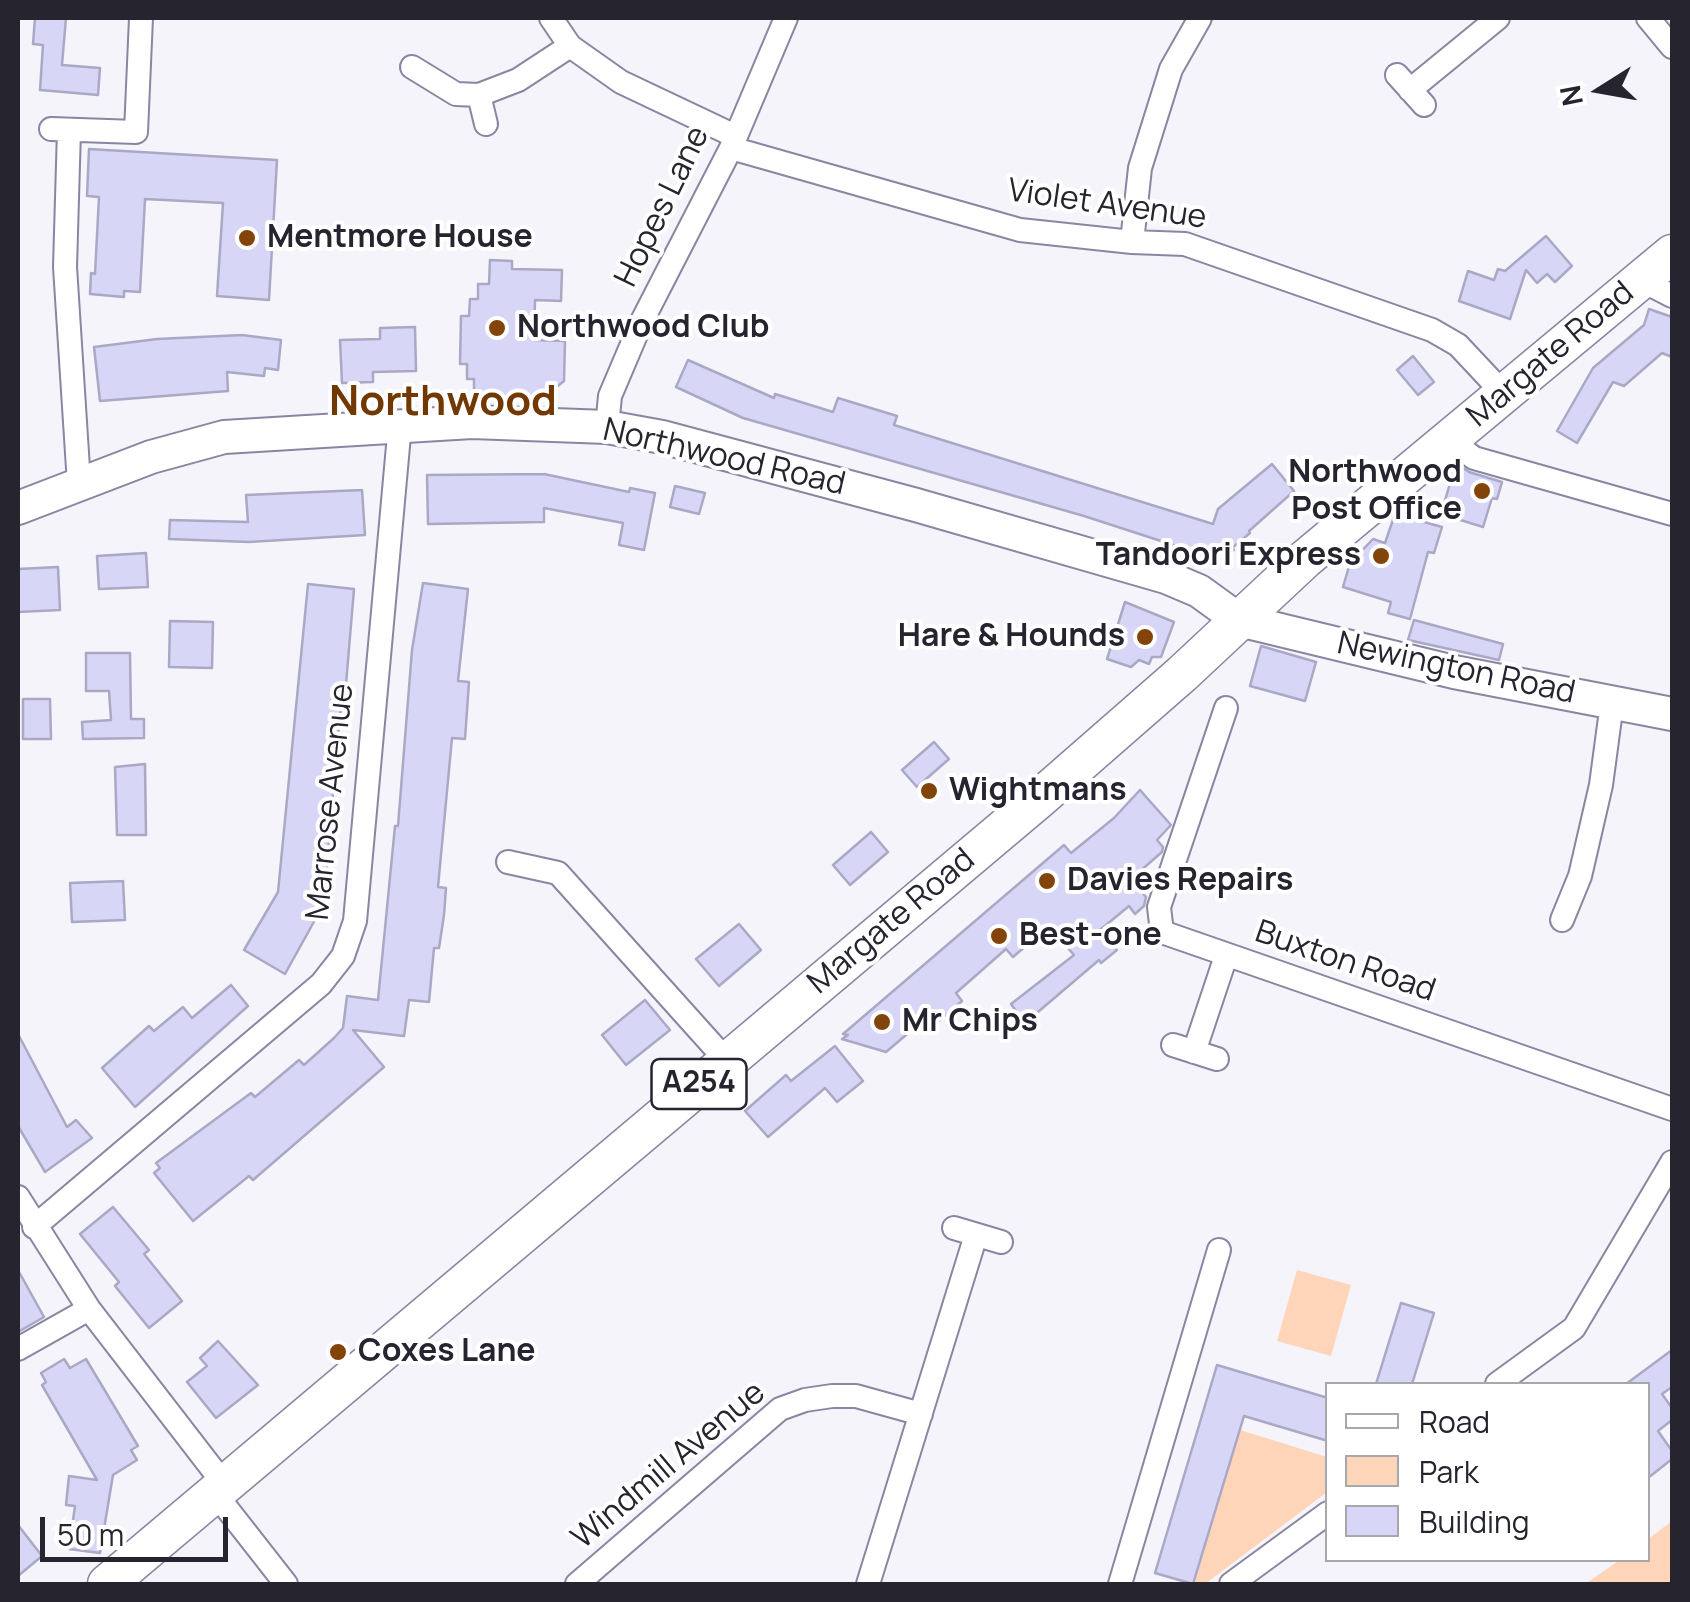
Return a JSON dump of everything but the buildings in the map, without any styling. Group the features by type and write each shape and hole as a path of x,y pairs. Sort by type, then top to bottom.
{"main road":[{"name":"Margate Road","path":"107,1584 1039,799 1304,560 1504,394 1657,288 1672,254"}],"street":[{"path":"78,484 60,129 136,132 142,18"},
{"path":"412,67 456,94 479,95 518,80 570,46 551,18"},
{"name":"Hopes Lane","path":"607,427 610,396 734,142 786,18"},
{"path":"1132,242 1140,168 1171,68 1200,18"},
{"path":"1410,90 1498,18"},
{"path":"1648,18 1672,47"},
{"name":"Violet Avenue","path":"570,46 620,82 734,142 1020,230 1185,244 1432,330 1458,346 1504,394"},
{"path":"479,95 486,124"},
{"name":"Northwood Road","path":"18,508 150,456 224,437 472,422 607,427 662,437 916,504 1166,577 1199,591 1239,620"},
{"name":"Marrose Avenue","path":"34,1227 321,984 343,956 355,922 400,424"},
{"path":"1450,440 1474,458 1672,514"},
{"name":"Newington Road","path":"1239,620 1454,672 1672,714"},
{"path":"1562,920 1584,858 1601,784 1612,703"},
{"name":"Buxton Road","path":"1226,708 1159,907 1162,932 1672,1110"},
{"path":"508,862 558,873 726,1060"},
{"path":"1218,1059 1184,1048 1226,956"},
{"path":"1499,1382 1574,1328 1672,1162"},
{"path":"18,1197 89,1309 286,1584"},
{"path":"868,1584 921,1414 965,1231 1001,1242"},
{"path":"1120,1584 1219,1250"},
{"path":"18,1349 89,1309"},
{"name":"Windmill Avenue","path":"577,1584 780,1409 832,1396 856,1396 921,1414"},
{"path":"1231,1584 1325,1515"}],"green space":[{"path":"1297,1270 1351,1285 1331,1356 1277,1341"},
{"path":"1240,1430 1325,1456 1325,1494 1205,1584 1194,1584"},
{"path":"1672,1521 1672,1584 1585,1584 1617,1562 1650,1562 1650,1538"}],"place":[{"name":"Mentmore House","path":"247,238"},
{"name":"Northwood Club","path":"497,328"},
{"name":"Northwood Post Office","path":"1482,491"},
{"name":"Tandoori Express","path":"1381,556"},
{"name":"Hare & Hounds","path":"1145,637"},
{"name":"Wightmans","path":"929,791"},
{"name":"Davies Repairs","path":"1047,881"},
{"name":"Best-one","path":"999,936"},
{"name":"Mr Chips","path":"882,1022"},
{"name":"Coxes Lane","path":"338,1352"}],"district":[{"name":"Northwood","path":"443,403"}]}
